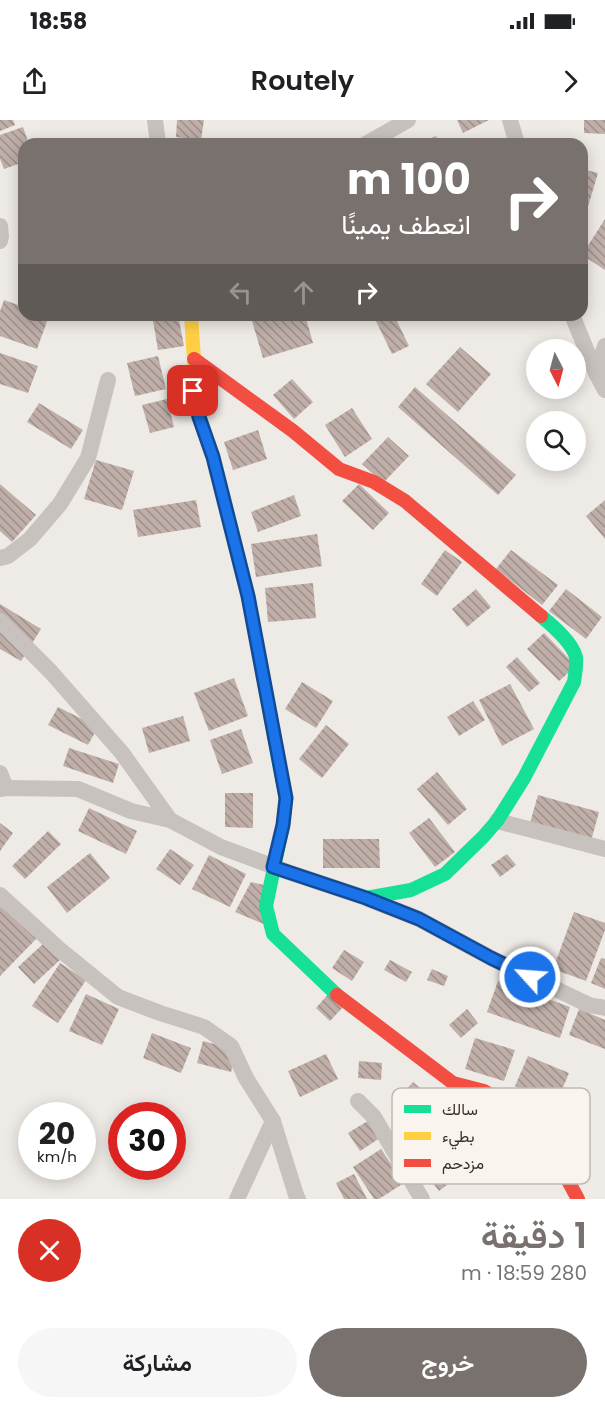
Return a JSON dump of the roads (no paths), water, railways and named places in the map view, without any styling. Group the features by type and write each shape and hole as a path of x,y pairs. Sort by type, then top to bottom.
{"street":[{"path":"156,120 158,138"},
{"path":"376,138 408,120"},
{"path":"510,120 515,138"},
{"path":"0,226 0,241"},
{"path":"191,321 193,391 213,457 248,596 286,798 283,825 266,906 273,934 333,992 453,1083 472,1088"},
{"path":"574,321 605,390"},
{"path":"596,373 605,346"},
{"path":"194,359 293,431 339,469 374,482 405,501 556,629 576,653 577,667 574,682 524,778 483,837 445,874 411,890 366,898"},
{"path":"0,558 8,556 30,539 60,504 88,458 108,380"},
{"path":"0,621 51,672 122,753 170,820"},
{"path":"2,783 78,789 131,812 170,820 221,847 419,919 491,958 589,1005 605,1008"},
{"path":"497,820 605,849"},
{"path":"0,895 59,950 118,997 204,1027 231,1046 246,1078 273,1121 298,1199"},
{"path":"358,1101 374,1117 392,1148"},
{"path":"237,1199 273,1121"},
{"path":"413,1184 422,1199"},
{"path":"570,1184 578,1199"}]}
